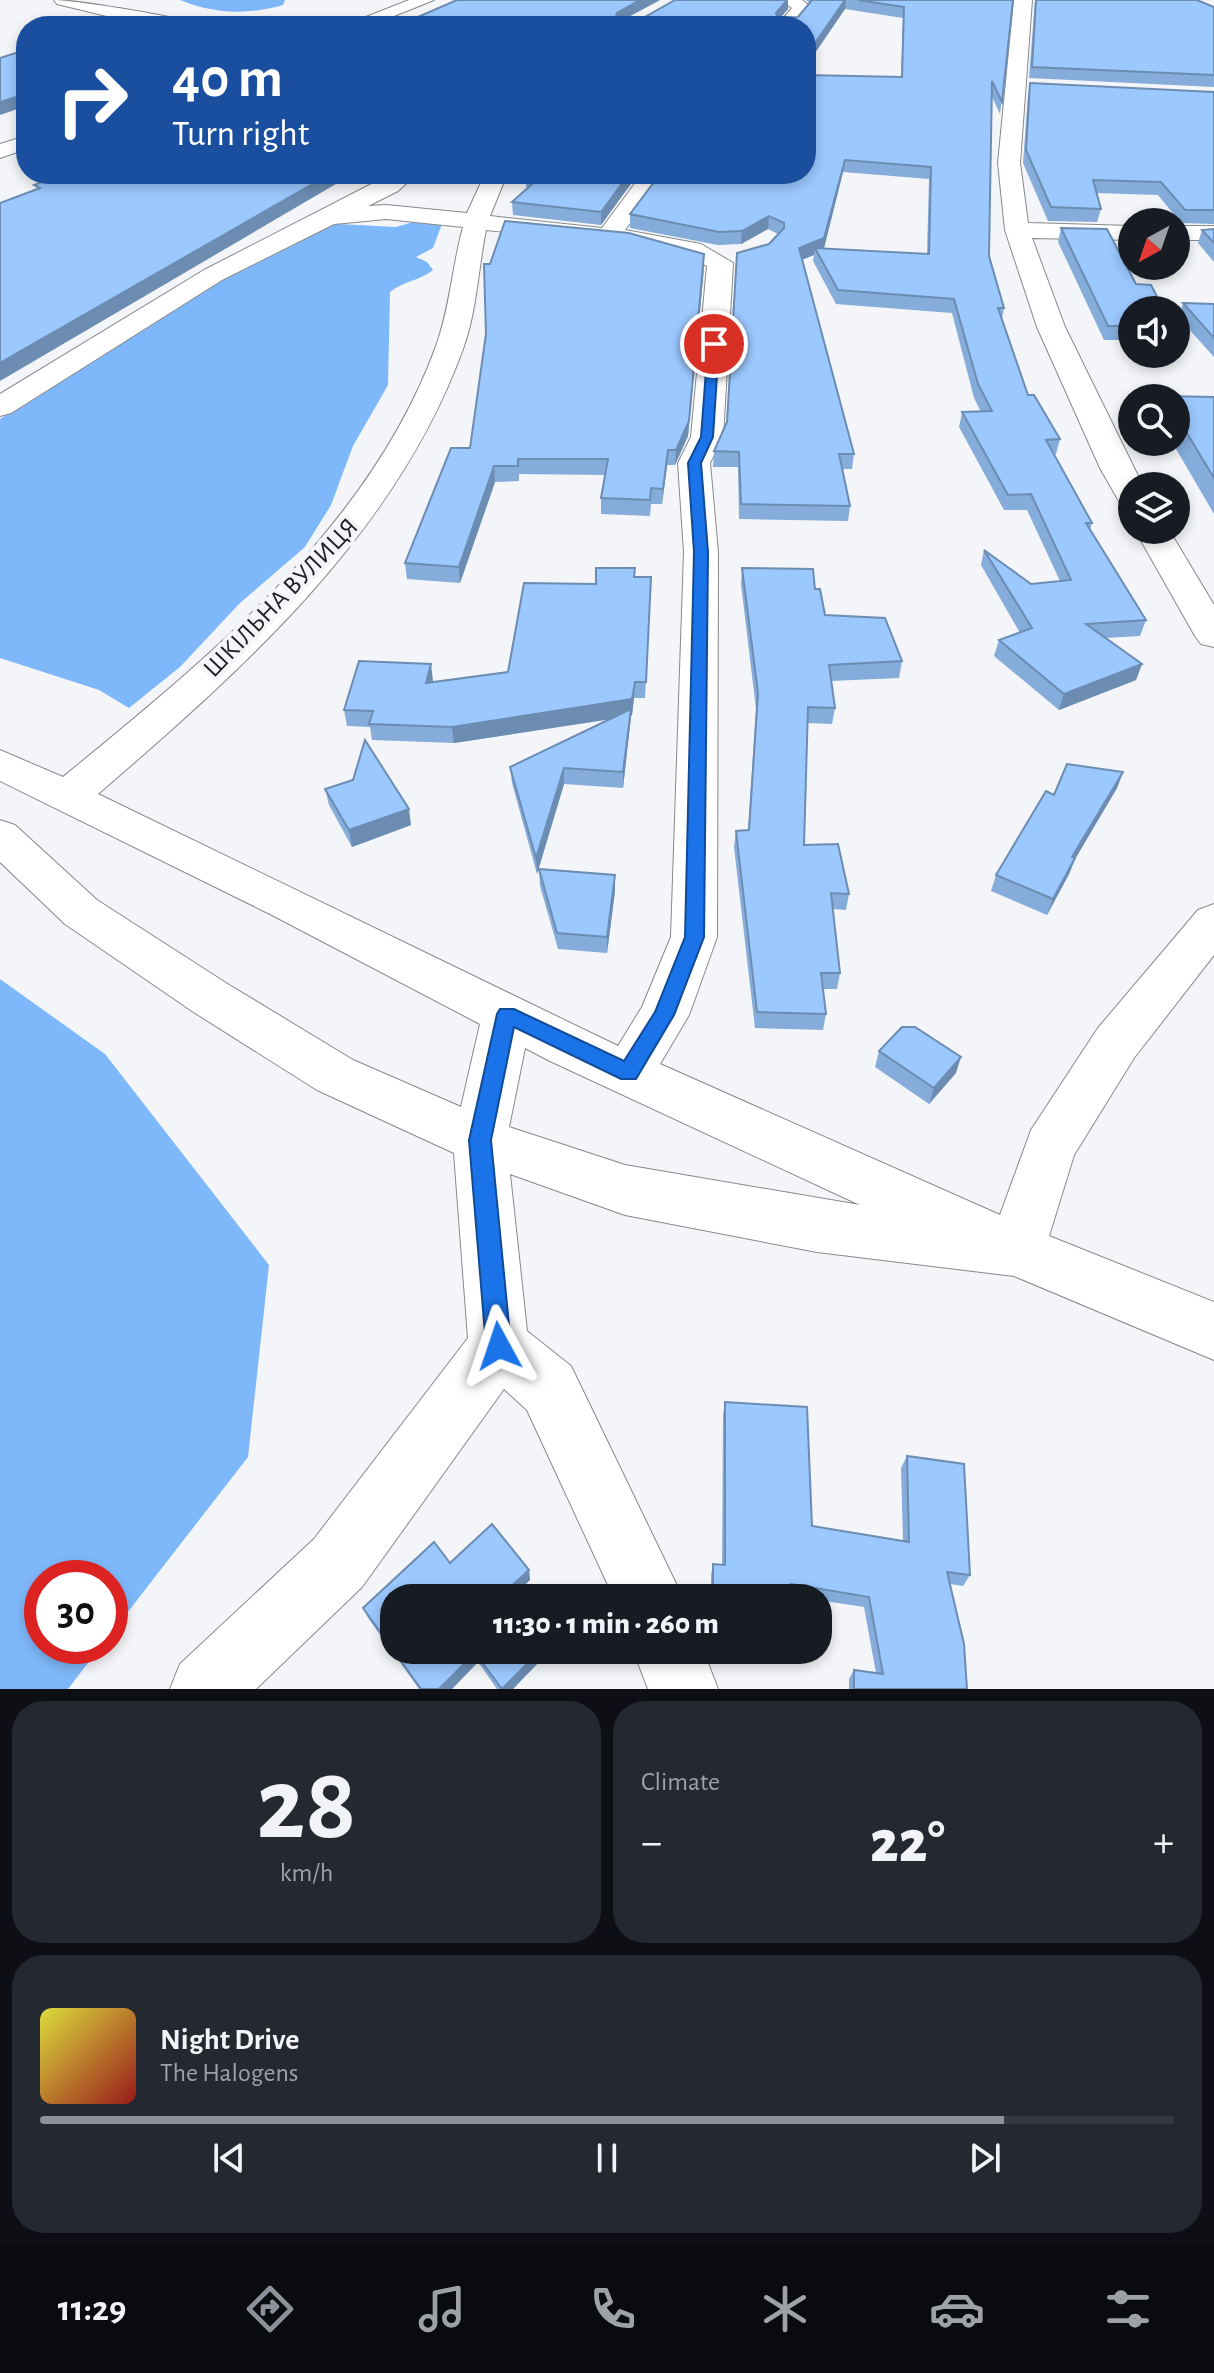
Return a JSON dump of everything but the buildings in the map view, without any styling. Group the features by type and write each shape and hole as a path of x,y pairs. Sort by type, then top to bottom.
{"street":[{"path":"63,0 130,16"},
{"path":"380,16 425,0"},
{"path":"789,0 802,7 794,16"},
{"path":"1023,0 1009,163 1017,230 1051,327 1118,472"},
{"path":"1014,86 1042,88"},
{"path":"0,407 213,275 392,184"},
{"name":"ШКІЛЬНА ВУЛИЦЯ","path":"67,797 180,700 286,597 359,515 419,413 450,348 477,222 492,184"},
{"path":"608,236 647,184"},
{"path":"327,217 386,212 646,240 712,257 747,256"},
{"path":"1017,230 1118,233"},
{"path":"1190,233 1214,233"},
{"path":"628,1073 664,1015 694,937 701,552 694,463 707,437 712,393 715,295 721,278 720,263 712,257"},
{"path":"1160,544 1214,636"},
{"path":"0,764 628,1073 1016,1250 1214,1331"},
{"path":"0,836 81,912 209,997 335,1075 480,1140 625,1190 817,1226 1016,1250"},
{"path":"1016,1250 1050,1147 1116,1043 1214,922"},
{"path":"205,1689 338,1563 499,1346 480,1140 507,1014"},
{"path":"499,1346 549,1388 642,1584"},
{"path":"673,1664 683,1689"}],"shaded area":[{"path":"180,0 285,0 283,5 244,12 206,8"},
{"path":"420,220 442,224 433,248 416,257 427,262 433,270 390,292 388,385 353,446 331,505 305,547 240,603 180,667 129,708 99,690 0,658 0,419 132,332 319,223 396,227"},
{"path":"0,979 105,1054 269,1265 248,1457 128,1612 128,1560 24,1560 24,1664 87,1664 68,1689 0,1689"}],"route":[{"path":"499,1346 480,1140 484,1108 507,1014 628,1073 664,1015 694,937 701,552 694,463 707,437 714,344"}]}
